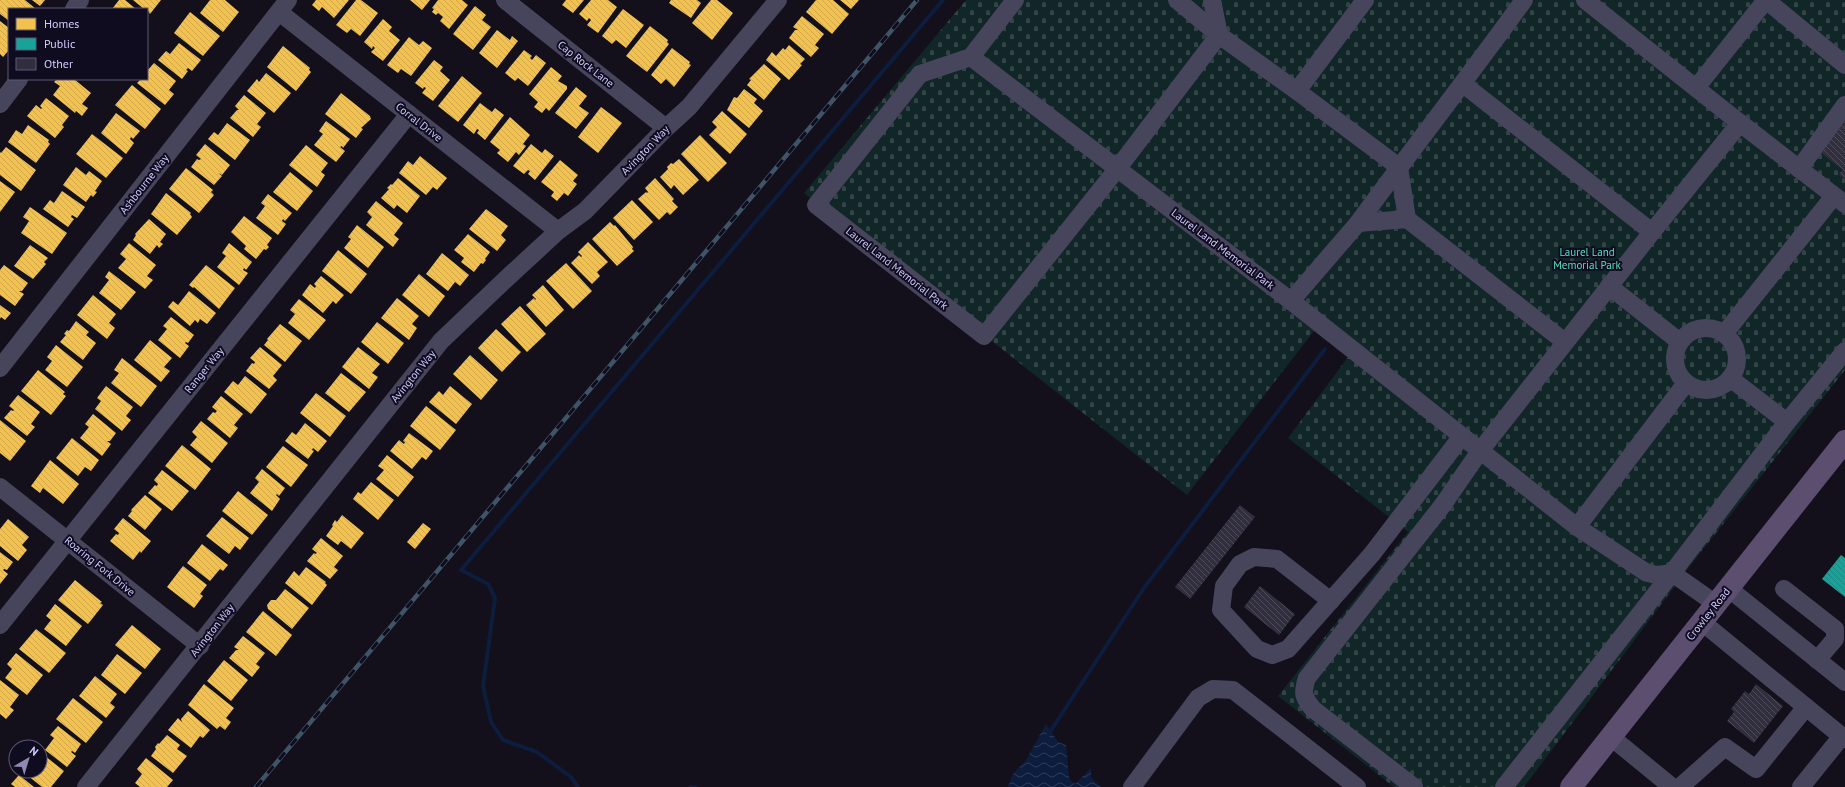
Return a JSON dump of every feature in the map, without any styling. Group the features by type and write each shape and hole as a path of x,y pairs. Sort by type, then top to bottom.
{"main road":[{"name":"Crowley Road","path":"1571,787 1845,441"}],"street":[{"name":"Cap Rock Lane","path":"506,0 666,128"},
{"path":"971,56 1015,0"},
{"path":"1177,0 1219,35 1399,167 1407,218 1565,342"},
{"path":"1212,0 1219,35"},
{"path":"1297,91 1366,0"},
{"path":"1291,301 1358,223 1463,84 1524,0"},
{"path":"1696,88 1766,0 1845,64"},
{"path":"1591,2 1696,88 1840,200 1724,334"},
{"name":"Avington Way","path":"86,787 200,646 441,341 558,231 585,210 666,128 689,107 768,3"},
{"name":"Corral Drive","path":"284,6 409,114 558,231"},
{"name":"Ashbourne Way","path":"0,368 284,6"},
{"name":"Laurel Land Memorial Park","path":"1219,35 1118,168 984,336 816,205 920,74 971,56 1118,168 1291,301 1577,527 1647,573 1658,575 1672,573"},
{"path":"0,104 19,80"},
{"path":"1463,84 1652,232"},
{"path":"1799,169 1845,105"},
{"name":"Ranger Way","path":"0,625 409,114"},
{"path":"1414,787 1313,709 1304,699 1304,687 1307,678 1442,506 1480,451 1740,122"},
{"path":"1358,223 1407,218"},
{"path":"1609,286 1680,342"},
{"path":"1710,329 1724,334 1731,341 1735,350 1736,360 1734,370 1730,378 1718,387 1704,390 1694,388 1686,383 1678,372 1675,359 1676,350 1680,342 1695,330 1710,329"},
{"path":"1504,787 1672,573 1787,422 1845,351"},
{"path":"1730,378 1787,422"},
{"path":"1577,527 1686,383"},
{"path":"1331,600 1277,559 1254,557 1240,564 1224,586 1221,610 1257,648 1272,655 1288,649 1372,554 1462,436"},
{"name":"Roaring Fork Drive","path":"0,487 200,646"},
{"path":"1672,573 1722,596 1817,660 1845,682"},
{"path":"1784,589 1834,630 1835,639 1817,660"},
{"path":"1702,622 1843,737 1801,787"},
{"path":"1132,787 1198,698 1212,689 1233,690 1357,787"},
{"path":"1680,787 1725,747 1756,769 1806,707"},
{"path":"1611,737 1672,787"}],"green space":[{"name":"Laurel Land Memorial Park","path":"966,0 1845,0 1845,370 1690,566 1524,787 1394,787 1278,696 1408,532 1288,438 1348,357 1314,331 1187,495 804,193"}],"water":[{"path":"1046,724 1058,742 1066,745 1069,778 1075,784 1091,768 1091,777 1101,787 1008,787 1012,775 1026,760"}],"building: Homes":[{"path":"0,0 25,0 35,8 8,8 8,20 0,14"},
{"path":"32,0 45,0 40,6"},
{"path":"119,0 125,0 135,8 113,8"},
{"path":"133,0 161,0 150,14 148,8 143,8"},
{"path":"210,0 225,0 239,12 223,32 200,13"},
{"path":"316,0 349,0 334,18 322,7 319,11 312,5"},
{"path":"356,0 361,0 378,13 360,36 351,29 347,33 336,25"},
{"path":"410,0 430,0 422,10"},
{"path":"438,0 462,0 468,5 449,29 440,21 443,17 438,13 436,15 432,12 434,9 432,8"},
{"path":"566,0 584,0 573,13 562,5"},
{"path":"591,0 608,0 617,7 598,33 587,25 591,20 589,18 587,21 579,14"},
{"path":"671,0 697,0 701,3 691,18 669,3"},
{"path":"711,0 717,0 733,13 712,40 692,23"},
{"path":"816,0 833,0 849,14 832,34 806,12"},
{"path":"840,0 859,0 851,9"},
{"path":"475,6 486,15 482,20 491,27 473,50 453,34"},
{"path":"623,9 644,25 626,48 616,40 612,44 602,36"},
{"path":"190,12 220,36 203,56 174,33"},
{"path":"802,16 824,34 815,45 819,48 811,57 789,38 795,30 798,30 793,27"},
{"path":"383,19 392,27 389,31 400,40 383,61 371,52 375,48 373,46 372,49 364,42"},
{"path":"0,21 8,27 8,51 3,57 0,54"},
{"path":"650,26 668,40 667,42 669,44 647,72 626,56"},
{"path":"497,30 510,40 512,36 518,41 497,68 479,53"},
{"path":"409,37 419,45 423,41 432,48 411,76 401,69 398,73 387,65"},
{"path":"179,43 201,60 192,71 188,68 186,70 188,71 182,79 158,60 166,51 170,54"},
{"path":"789,45 805,59 800,64 802,65 789,80 766,60 772,52 776,56 783,48 785,50"},
{"path":"283,46 310,68 309,70 311,72 296,91 267,67"},
{"path":"672,48 690,62 689,64 691,65 674,87 666,79 661,84 651,75"},
{"path":"524,50 532,56 530,58 532,60 536,55 546,63 528,86 518,78 515,81 505,73"},
{"path":"434,60 443,67 440,71 450,80 433,101 422,93 426,88 424,87 423,89 415,83"},
{"path":"154,63 176,81 169,90 174,94 165,105 137,83 140,80 148,80 148,70"},
{"path":"764,64 781,79 764,100 747,85 751,80 749,79"},
{"path":"551,67 562,76 558,81 567,86 567,89 549,111 546,108 542,113 534,107 538,102 529,94"},
{"path":"266,73 291,93 274,113 247,91 257,79 259,82"},
{"path":"462,76 482,93 458,122 438,106"},
{"path":"56,80 75,80 91,93 82,104 88,108 82,116 76,111 75,113 53,95 60,86 54,82"},
{"path":"132,85 161,109 145,129 115,105"},
{"path":"576,87 587,96 579,106 589,113 576,129 555,113"},
{"path":"744,89 757,99 754,103 763,111 749,128 727,110 734,97 737,98"},
{"path":"341,93 370,116 371,119 361,128 363,129 356,138 325,114"},
{"path":"244,95 266,113 257,124 261,127 253,137 230,118 237,110 239,110 235,106"},
{"path":"46,98 69,116 62,125 64,127 55,138 27,116 36,105 41,109 42,108 40,106"},
{"path":"480,103 492,112 495,108 504,115 485,140 477,133 479,130 477,129 474,134 463,125"},
{"path":"601,107 622,123 598,153 578,137"},
{"path":"722,111 747,134 730,154 709,135 717,127 712,122"},
{"path":"116,113 140,131 133,139 131,137 130,139 134,143 126,154 101,133"},
{"path":"510,117 530,135 523,144 526,146 519,155 516,152 508,162 497,153 500,150 490,142"},
{"path":"326,121 350,139 343,148 342,146 340,147 345,151 336,162 314,145 323,134 319,131"},
{"path":"227,123 250,140 235,160 208,139 214,132 218,135"},
{"path":"28,125 49,140 48,142 50,144 36,163 8,142 16,130 22,134"},
{"path":"92,134 123,158 106,178 76,154"},
{"path":"700,135 727,163 708,182 681,154"},
{"path":"205,144 230,165 222,175 218,173 222,176 214,185 191,167 197,159 201,159 196,155"},
{"path":"531,144 542,153 545,149 554,156 535,180 528,174 530,171 528,170 524,174 513,166"},
{"path":"306,145 328,163 321,172 325,175 317,187 289,165"},
{"path":"6,147 36,170 21,191 0,175 0,152 1,153"},
{"path":"420,156 447,178 437,190 433,187 426,195 399,173 408,161 413,165"},
{"path":"679,159 699,180 683,195 674,185 671,189 660,177 668,169 667,167 671,163 673,164"},
{"path":"560,160 578,175 573,181 577,184 568,196 564,193 557,201 551,196 554,192 541,182"},
{"path":"76,167 86,175 89,171 102,181 95,191 97,192 93,197 91,195 86,202 63,185"},
{"path":"186,168 213,190 211,192 214,195 199,213 169,189"},
{"path":"290,172 313,191 297,211 273,192"},
{"path":"398,178 420,196 407,213 397,205 394,209 381,198 389,189 387,188"},
{"path":"655,178 674,199 672,201 678,207 670,215 667,212 659,220 638,199 648,192 645,188"},
{"path":"0,181 15,192 0,212"},
{"path":"62,191 85,207 77,218 72,215 71,217 74,219 68,227 43,209 50,200 54,203"},
{"path":"166,193 191,213 190,214 192,217 177,235 151,214"},
{"path":"268,194 292,213 285,221 283,219 282,221 286,224 278,235 256,218 265,206 261,203"},
{"path":"632,200 653,222 634,240 613,218"},
{"path":"376,201 403,223 394,235 399,239 393,247 366,225 372,217 367,212"},
{"path":"30,207 67,233 52,254 21,233 29,221 23,217"},
{"path":"486,209 508,226 501,235 506,240 497,251 469,229"},
{"path":"244,216 272,238 267,245 269,247 266,250 264,249 256,259 244,249 246,246 231,232"},
{"path":"149,219 166,234 160,242 163,244 159,248 157,245 150,254 133,240 136,235 135,234"},
{"path":"610,222 614,226 615,225 633,247 632,249 634,251 617,266 592,239"},
{"path":"357,225 384,247 368,268 344,248 351,239 348,237"},
{"path":"468,234 490,252 483,264 481,263 474,272 461,262 464,258 454,250"},
{"path":"588,242 608,262 597,272 600,276 592,284 571,263 579,255 581,257 582,256 578,252"},
{"path":"129,243 156,265 147,276 153,280 145,289 118,268 126,259 120,254"},
{"path":"229,243 252,262 246,270 244,268 243,270 248,273 239,285 217,267 226,256 222,253"},
{"path":"30,245 48,258 44,262 46,264 33,279 14,266"},
{"path":"338,250 367,274 351,294 322,271"},
{"path":"442,253 469,275 460,286 455,282 448,291 426,274"},
{"path":"566,263 592,291 573,309 546,281"},
{"path":"4,265 28,283 22,291 19,291 24,294 15,306 0,295 0,270"},
{"path":"206,265 235,288 219,309 194,287 193,288 189,285"},
{"path":"109,271 136,292 121,310 99,293 109,280 105,277"},
{"path":"419,274 445,296 429,317 402,295"},
{"path":"321,276 344,295 336,304 333,301 323,313 302,295 310,284 315,288 316,286 314,284"},
{"path":"543,285 564,310 546,327 526,305 534,298 535,300 536,299 532,295"},
{"path":"189,291 216,313 207,324 200,319 198,323 195,320 190,326 168,307 173,301 178,305"},
{"path":"93,295 116,314 109,323 115,328 107,339 77,315"},
{"path":"397,298 419,316 412,324 417,328 409,340 381,318"},
{"path":"299,299 326,320 309,340 288,323 295,314 290,310"},
{"path":"0,305 11,313 5,320 1,317 0,319"},
{"path":"520,306 546,334 527,352 501,324"},
{"path":"171,317 194,335 188,343 185,343 189,346 180,358 158,340 167,329 163,326"},
{"path":"76,321 89,332 86,335 96,343 83,360 60,342 66,335 64,334 67,330 69,331"},
{"path":"377,322 404,343 388,364 361,342"},
{"path":"280,324 302,341 285,362 264,345 268,340 267,339"},
{"path":"496,329 521,352 502,372 478,348"},
{"path":"150,340 172,358 164,367 170,371 161,382 134,360"},
{"path":"56,345 83,367 67,387 45,370 52,361 47,357"},
{"path":"260,347 282,365 273,376 277,380 269,389 246,371 252,363 254,364 255,362 250,358"},
{"path":"358,347 380,364 372,373 378,377 369,389 342,367"},
{"path":"470,355 498,380 481,400 453,374"},
{"path":"122,358 157,386 141,407 111,383 119,373 114,370"},
{"path":"38,370 65,392 63,394 66,396 51,415 21,391"},
{"path":"341,373 366,392 349,412 325,393"},
{"path":"245,376 267,394 251,414 224,392 233,381 238,385"},
{"path":"106,386 133,407 126,416 131,420 122,431 95,409 101,401 97,398"},
{"path":"450,386 472,404 456,424 429,402 439,391 443,395"},
{"path":"316,393 346,416 330,437 300,413"},
{"path":"18,395 40,412 31,424 35,427 27,436 4,418 11,410 14,410 9,406"},
{"path":"221,396 243,414 234,425 238,428 230,438 207,419 213,412 215,413 217,411 212,407"},
{"path":"426,406 456,430 440,450 410,426"},
{"path":"93,414 116,433 110,441 107,441 111,444 102,456 80,438 89,427 85,424"},
{"path":"0,420 26,441 10,461 0,453"},
{"path":"201,421 228,443 212,463 190,445 197,437 192,432"},
{"path":"305,423 327,441 318,452 313,448 312,450 314,451 308,459 285,441 292,432 296,435"},
{"path":"409,433 433,451 426,460 422,457 412,469 390,451 399,440 404,444 405,442 403,441"},
{"path":"72,438 99,460 91,471 85,467 78,476 56,458"},
{"path":"182,445 211,469 195,490 165,466"},
{"path":"283,446 308,465 291,487 266,467"},
{"path":"387,455 414,477 398,497 376,479 384,470 378,466"},
{"path":"50,460 79,484 63,504 43,488 40,493 31,486"},
{"path":"262,469 285,488 279,496 277,494 276,495 280,499 272,511 250,493 259,482 255,478"},
{"path":"162,470 189,491 172,511 148,493 155,485 157,486 158,484 154,480"},
{"path":"371,482 394,500 378,520 353,499 358,492 361,494"},
{"path":"238,491 268,515 252,535 222,511"},
{"path":"145,495 162,509 145,530 128,516 132,511 131,510"},
{"path":"342,515 364,533 351,549 341,541 338,545 326,536 335,520 337,522"},
{"path":"222,517 249,538 240,550 235,546 229,554 206,536"},
{"path":"123,518 151,541 133,560 110,541 116,534 118,535 119,533 114,529"},
{"path":"8,519 29,537 22,545 27,550 18,561 0,546 0,529"},
{"path":"423,523 431,529 415,549 407,542"},
{"path":"321,538 343,556 334,567 338,570 330,579 307,561 314,553 317,553 312,549"},
{"path":"202,544 228,565 223,571 220,569 210,581 187,563"},
{"path":"0,552 13,562 7,570 3,570 8,574 0,584"},
{"path":"183,566 207,585 200,594 203,596 194,608 167,587"},
{"path":"306,567 326,582 325,583 327,585 312,605 285,583 294,571 299,576"},
{"path":"75,580 102,602 100,603 103,605 88,624 58,600"},
{"path":"285,589 309,608 292,629 268,609 267,605 271,600 276,600"},
{"path":"55,604 82,626 66,646 44,629 51,620 46,616"},
{"path":"263,611 292,635 276,656 246,632"},
{"path":"132,625 161,649 145,669 115,645"},
{"path":"36,629 66,653 49,673 19,649"},
{"path":"243,636 265,653 256,664 260,667 252,677 229,658 236,650 239,650 234,647"},
{"path":"16,653 43,675 27,695 5,678 12,669 7,664"},
{"path":"117,654 142,673 125,694 101,675"},
{"path":"224,660 248,680 231,701 207,681"},
{"path":"95,676 117,694 110,703 115,707 106,718 79,696"},
{"path":"0,680 19,695 10,707 14,710 6,719 0,714"},
{"path":"204,684 234,708 226,718 231,722 225,730 220,726 217,729 188,705"},
{"path":"73,698 103,722 86,743 56,719"},
{"path":"188,711 210,730 203,738 200,736 191,748 168,730 178,718 182,722 181,719"},
{"path":"58,726 81,744 75,753 72,751 71,752 76,756 67,767 48,752 48,746 54,738 50,735"},
{"path":"167,735 180,745 177,749 187,756 173,773 151,756 158,743 159,744"},
{"path":"48,758 64,771 51,787 42,787 32,779 48,779"},
{"path":"146,758 173,780 167,787 140,787 135,783 142,774 137,769"},
{"path":"15,779 24,779 34,787 15,787 11,784"}],"building: Public":[{"path":"1841,555 1845,558 1845,597 1822,579"}],"building: Other":[{"path":"1845,120 1845,179 1839,174 1843,170 1819,151"},
{"path":"1240,505 1255,517 1190,599 1175,587"},
{"path":"1260,586 1295,614 1279,635 1244,607"},
{"path":"1756,684 1783,706 1754,743 1727,721 1734,712 1731,709 1745,691 1749,694"}],"waterway":[{"path":"578,787 571,777 537,752 503,740 491,722 483,686 495,598 488,584 461,570 943,0"},
{"path":"1048,735 1144,588 1325,349"},
{"path":"690,787 696,787"}],"railway":[{"path":"256,787 917,0"}]}
